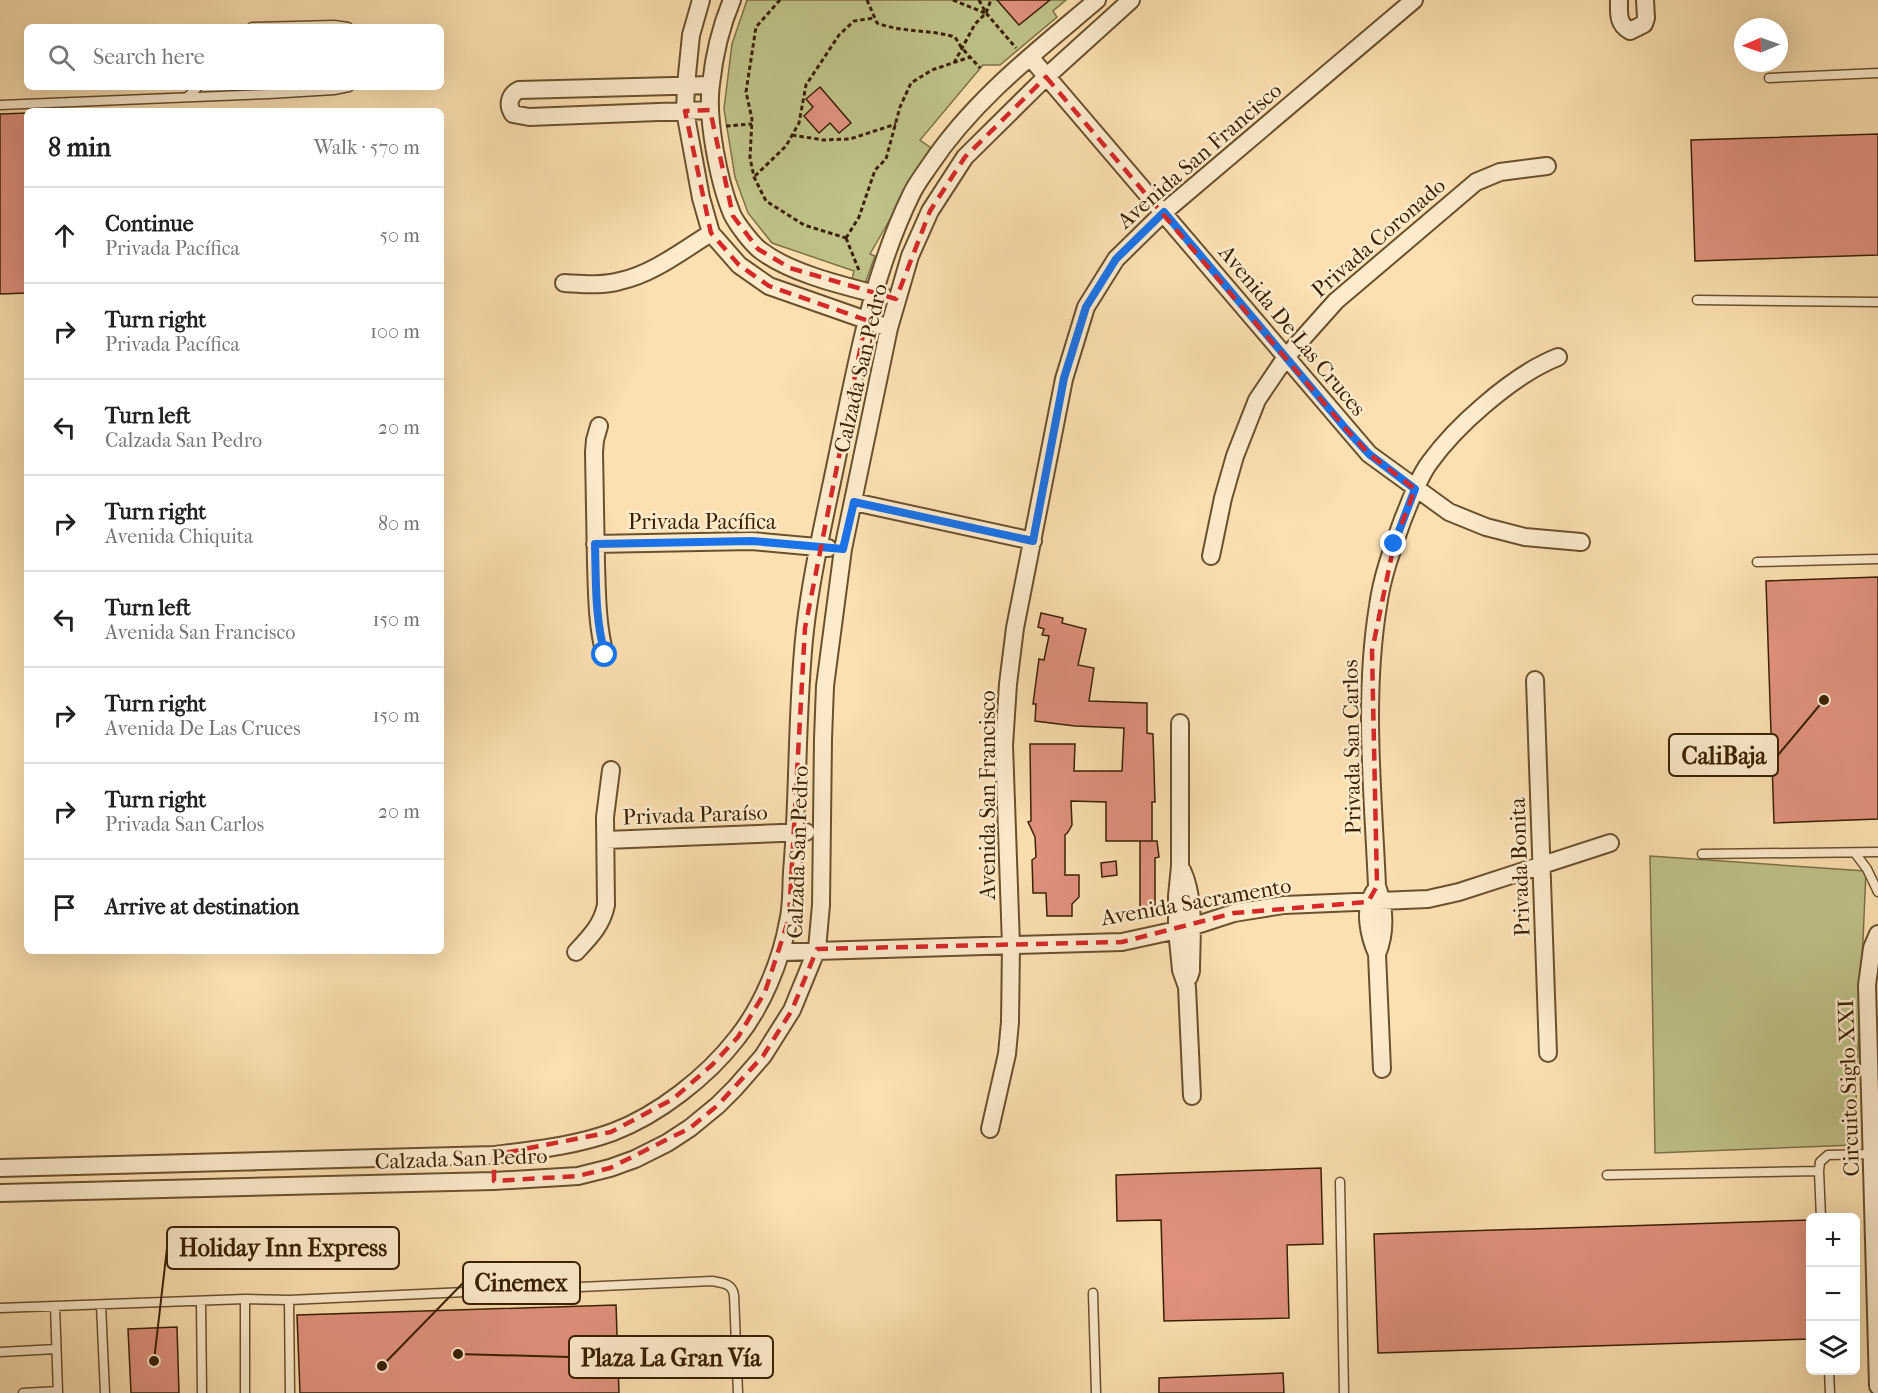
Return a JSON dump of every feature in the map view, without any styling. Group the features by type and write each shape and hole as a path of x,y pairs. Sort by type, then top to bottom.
{"street":[{"path":"701,0 691,35 685,111 701,198 711,234 739,265 769,286 889,328"},
{"path":"732,0 718,42 711,85 710,110 721,176 733,216 758,249 790,268 896,299"},
{"name":"Calzada San Pedro","path":"0,1168 494,1155 544,1148 611,1132 641,1120 673,1099 712,1065 738,1037 765,992 782,952 789,918 796,832 797,740 805,628 819,548 866,320 888,249 912,192 952,134 1024,54 1097,0"},
{"name":"Calzada San Pedro","path":"0,1193 494,1181 578,1176 610,1168 651,1151 690,1128 718,1105 763,1056 792,1010 817,949 821,906 825,686 843,549 889,328 910,256 930,211 965,157 1046,77 1131,0"},
{"name":"Avenida San Francisco","path":"990,1130 1007,1054 1009,1033 1011,945 1004,745 1009,673 1064,378 1086,307 1116,259 1164,212 1414,0"},
{"path":"1619,0 1619,17 1622,24 1630,31 1644,24 1645,0"},
{"name":"Avenida De Las Cruces","path":"1024,54 1164,212 1369,454 1449,512 1486,528 1526,537 1581,542"},
{"path":"710,110 529,117 513,114 509,104 510,98 519,90 711,85"},
{"name":"Privada Coronado","path":"1211,556 1223,498 1235,456 1257,400 1286,357 1336,301 1476,182 1500,172 1547,166"},
{"path":"564,283 596,285 621,281 646,273 711,234"},
{"name":"Privada San Carlos","path":"1382,1069 1377,954 1383,941 1376,896 1369,698 1378,604 1394,544 1415,489 1429,463 1458,426 1499,391 1537,365 1558,357"},
{"name":"Privada Pacífica","path":"599,426 595,440 595,544 597,612 605,655"},
{"path":"854,502 1033,541"},
{"name":"Privada Pacífica","path":"595,544 752,541 843,549"},
{"name":"Privada Bonita","path":"1535,680 1548,1053"},
{"path":"1180,723 1180,866 1188,884 1184,928 1191,970 1187,987 1192,1096"},
{"name":"Privada Paraíso","path":"576,952 592,935 604,917 607,796 611,770"},
{"name":"Privada Paraíso","path":"606,840 821,831"},
{"name":"Avenida Sacramento","path":"782,952 817,949 1122,942 1184,928 1234,913 1284,905 1376,896 1428,899 1459,892 1610,843"},
{"name":"Circuito Siglo XXI","path":"1878,934 1872,948 1867,985 1875,1154 1878,1386"},
{"path":"494,1155 494,1181"},
{"path":"188,1162 188,1187"}],"lane":[{"path":"1769,78 1878,73"},
{"path":"187,98 195,90"},
{"path":"0,105 330,90"},
{"path":"1697,300 1878,302"},
{"path":"1757,562 1878,559"},
{"path":"1702,854 1878,852"},
{"path":"1855,853 1867,869 1878,892"},
{"path":"1821,1213 1820,1162 1828,1155 1875,1154"},
{"path":"1607,1175 1819,1171"},
{"path":"1340,1182 1344,1393"},
{"path":"0,1308 245,1299 289,1300 712,1281 733,1288 738,1393"},
{"path":"1093,1293 1096,1393"},
{"path":"245,1299 245,1393"},
{"path":"289,1300 290,1393"},
{"path":"201,1302 202,1393"},
{"path":"101,1305 105,1393"},
{"path":"23,1393 58,1392 55,1306"},
{"path":"0,1352 56,1349"},
{"path":"1829,1375 1830,1393"}],"path":[{"path":"780,0 756,27 746,92 752,124 750,158 754,177 766,201 804,225 846,238"},
{"path":"867,0 877,23 894,29 937,31 955,37 980,68"},
{"path":"953,0 986,13"},
{"path":"979,0 986,13 1024,54"},
{"path":"954,63 975,24 986,13 991,0"},
{"path":"754,177 786,146 799,123 806,85 839,35 854,21 874,18"},
{"path":"846,238 859,217 875,170 886,159 900,107 911,83 932,70 970,57"},
{"path":"726,126 752,124"},
{"path":"792,135 823,140 850,139 896,124"},
{"path":"846,238 861,276"}],"highlighted area":[{"path":"1046,77 1346,429 1369,454 1415,489 1394,544 1372,651 1377,886 1368,902 1234,913 1122,942 817,949 792,1010 763,1056 718,1105 690,1128 610,1168 578,1176 494,1181 494,1155 611,1132 673,1099 712,1065 738,1037 765,992 789,918 805,628 866,320 769,286 739,265 711,233 685,111 710,110 733,216 758,249 790,268 896,299 930,211 965,157"}],"green space":[{"path":"747,0 1066,0 1053,11 1057,17 1000,65 983,65 920,140 931,148 870,254 875,256 865,284 852,279 854,271 772,243 748,213 735,177 724,109 732,44"},
{"path":"1650,856 1866,871 1854,1145 1655,1153"}],"building":[{"path":"997,0 1050,0 1019,25"},
{"path":"820,87 851,123 839,133 830,123 819,133 804,116 813,107 806,99"},
{"path":"24,113 24,293 0,294 0,114"},
{"path":"1878,134 1878,255 1695,261 1691,140"},
{"path":"1878,577 1878,819 1774,823 1766,581"},
{"path":"1041,613 1063,618 1062,623 1086,629 1078,665 1094,668 1089,701 1147,703 1147,733 1153,734 1155,802 1152,802 1152,841 1106,841 1106,802 1071,801 1072,825 1065,835 1065,875 1079,875 1079,897 1072,904 1072,916 1047,916 1046,893 1033,893 1032,860 1036,857 1035,837 1028,822 1031,821 1030,744 1075,744 1074,771 1122,771 1124,728 1075,726 1035,721 1036,704 1033,704 1039,659 1044,660 1049,636 1042,635 1044,629 1038,627"},
{"path":"1140,841 1157,841 1159,857 1155,858 1155,908 1140,909"},
{"path":"1116,861 1117,875 1102,877 1101,863"},
{"path":"1321,1168 1323,1244 1287,1245 1289,1318 1164,1321 1161,1220 1117,1221 1116,1175"},
{"path":"1806,1220 1806,1339 1378,1353 1374,1234"},
{"path":"616,1305 619,1393 300,1393 297,1315"},
{"path":"177,1327 179,1393 131,1393 128,1329"},
{"path":"1283,1373 1284,1393 1159,1393 1159,1378"}],"place":[{"name":"CaliBaja","path":"1824,700"},
{"name":"Plaza La Gran Vía","path":"458,1354"},
{"name":"Holiday Inn Express","path":"154,1361"},
{"name":"Cinemex","path":"382,1366"}],"route":[{"path":"605,655 597,612 595,544 752,541 843,549 854,502 1033,541 1064,378 1086,307 1116,259 1164,212 1346,429 1369,454 1415,489 1394,544"}]}
